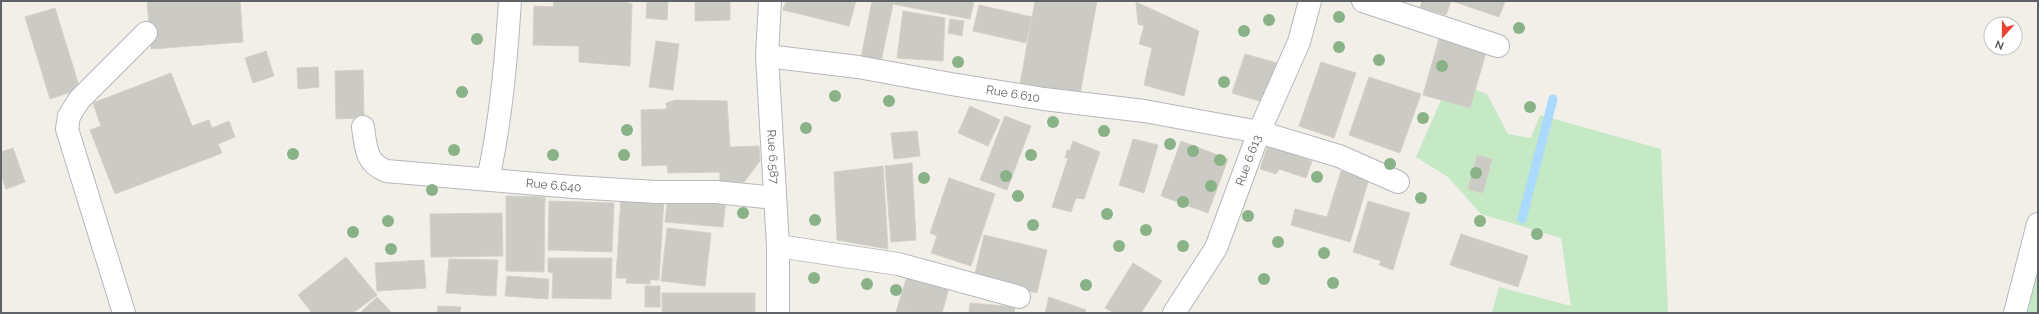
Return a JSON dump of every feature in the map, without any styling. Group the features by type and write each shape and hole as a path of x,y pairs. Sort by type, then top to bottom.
{"street":[{"path":"488,179 495,149 503,93 510,1"},
{"name":"Rue 6.587","path":"770,1 767,56 778,246 778,313"},
{"name":"Rue 6.613","path":"1174,313 1216,248 1259,132 1299,42 1310,1"},
{"path":"1363,1 1498,46"},
{"path":"124,313 67,129 69,116 79,100 146,33"},
{"name":"Rue 6.610","path":"767,56 858,67 959,86 1044,99 1144,111 1259,132 1339,156 1398,182"},
{"name":"Rue 6.640","path":"363,126 367,154 377,167 386,171 581,187 656,192 716,192 775,198"},
{"path":"2015,313 2038,224"},
{"path":"778,246 898,264 1019,297"}],"green space":[{"path":"1450,80 1487,94 1508,134 1531,138 1540,115 1661,149 1668,313 1492,313 1499,287 1571,306 1561,238 1481,214 1448,177 1416,157"},
{"path":"2038,222 2038,313 2004,313"}],"building":[{"path":"147,1 240,1 243,42 151,49"},
{"path":"554,1 625,1 632,4 630,66 579,62 579,46 533,45 534,6 553,7"},
{"path":"647,1 668,1 667,20 646,18"},
{"path":"695,1 730,1 730,20 695,21"},
{"path":"786,1 856,1 849,26 783,10"},
{"path":"872,1 974,1 970,19 893,4 881,62 861,58"},
{"path":"1035,1 1097,1 1080,94 1020,84"},
{"path":"1422,1 1451,1 1446,15 1420,8"},
{"path":"1452,1 1505,1 1499,17"},
{"path":"1136,2 1199,31 1184,96 1144,85 1152,48 1139,44 1144,26 1138,24"},
{"path":"979,5 1032,17 1026,43 973,31"},
{"path":"55,8 80,89 50,99 25,17"},
{"path":"903,11 945,18 943,61 897,58"},
{"path":"950,19 964,21 962,36 948,33"},
{"path":"1440,35 1487,49 1470,108 1423,95"},
{"path":"656,41 679,44 673,90 649,87"},
{"path":"266,51 274,76 253,83 245,58"},
{"path":"1245,54 1284,65 1269,104 1232,93"},
{"path":"1321,62 1356,73 1334,138 1299,126"},
{"path":"318,67 319,87 298,89 297,68"},
{"path":"363,70 364,118 336,119 335,71"},
{"path":"171,73 192,126 209,120 212,128 229,121 235,137 218,144 222,153 115,194 90,130 101,126 93,103"},
{"path":"1369,77 1421,94 1400,153 1349,135"},
{"path":"675,100 727,101 730,147 759,146 760,161 744,182 720,182 720,172 668,173 667,165 642,166 641,110 667,109 666,103"},
{"path":"970,106 1000,120 988,146 958,133"},
{"path":"1005,116 1031,126 1007,190 980,180"},
{"path":"917,131 920,156 894,159 891,133"},
{"path":"1133,139 1158,145 1144,193 1119,185"},
{"path":"1073,141 1100,152 1084,199 1076,198 1071,212 1052,207 1068,158 1065,158 1067,150 1070,150"},
{"path":"1181,141 1228,159 1208,213 1161,196"},
{"path":"1268,145 1312,161 1306,178 1279,169 1276,174 1260,169"},
{"path":"13,148 25,182 6,189 1,175 1,152"},
{"path":"1477,155 1492,159 1483,193 1468,189"},
{"path":"912,163 916,240 891,242 885,166"},
{"path":"883,166 888,249 837,240 834,172"},
{"path":"1341,171 1369,179 1350,242 1291,225 1295,209 1327,217"},
{"path":"949,178 995,194 971,266 931,253 937,236 930,233"},
{"path":"668,194 726,199 723,227 665,222"},
{"path":"506,196 545,197 544,272 506,271"},
{"path":"621,196 664,199 659,280 650,280 650,284 626,283 627,278 616,278"},
{"path":"549,201 614,203 612,252 548,250"},
{"path":"1368,201 1410,213 1393,270 1379,265 1381,261 1353,252"},
{"path":"502,213 503,256 431,257 430,214"},
{"path":"667,228 711,233 705,286 661,281"},
{"path":"1461,234 1528,256 1518,287 1450,265"},
{"path":"984,235 1047,250 1037,293 974,278"},
{"path":"346,257 377,295 353,313 312,313 298,295"},
{"path":"548,258 612,258 611,299 552,298 553,273 548,272"},
{"path":"449,259 498,260 496,296 446,293"},
{"path":"424,260 426,288 377,291 375,263"},
{"path":"1133,263 1162,281 1141,313 1114,313 1105,308"},
{"path":"909,270 951,281 942,313 896,312"},
{"path":"507,276 549,279 548,299 505,296"},
{"path":"645,286 660,286 660,307 645,307"},
{"path":"662,293 755,293 755,313 662,313"},
{"path":"377,297 392,313 360,313"},
{"path":"1049,297 1086,310 1085,313 1045,313"},
{"path":"970,303 1015,307 1014,313 969,313"},
{"path":"438,306 461,307 460,313 437,313"}],"waterway":[{"path":"1522,219 1553,99"}]}
